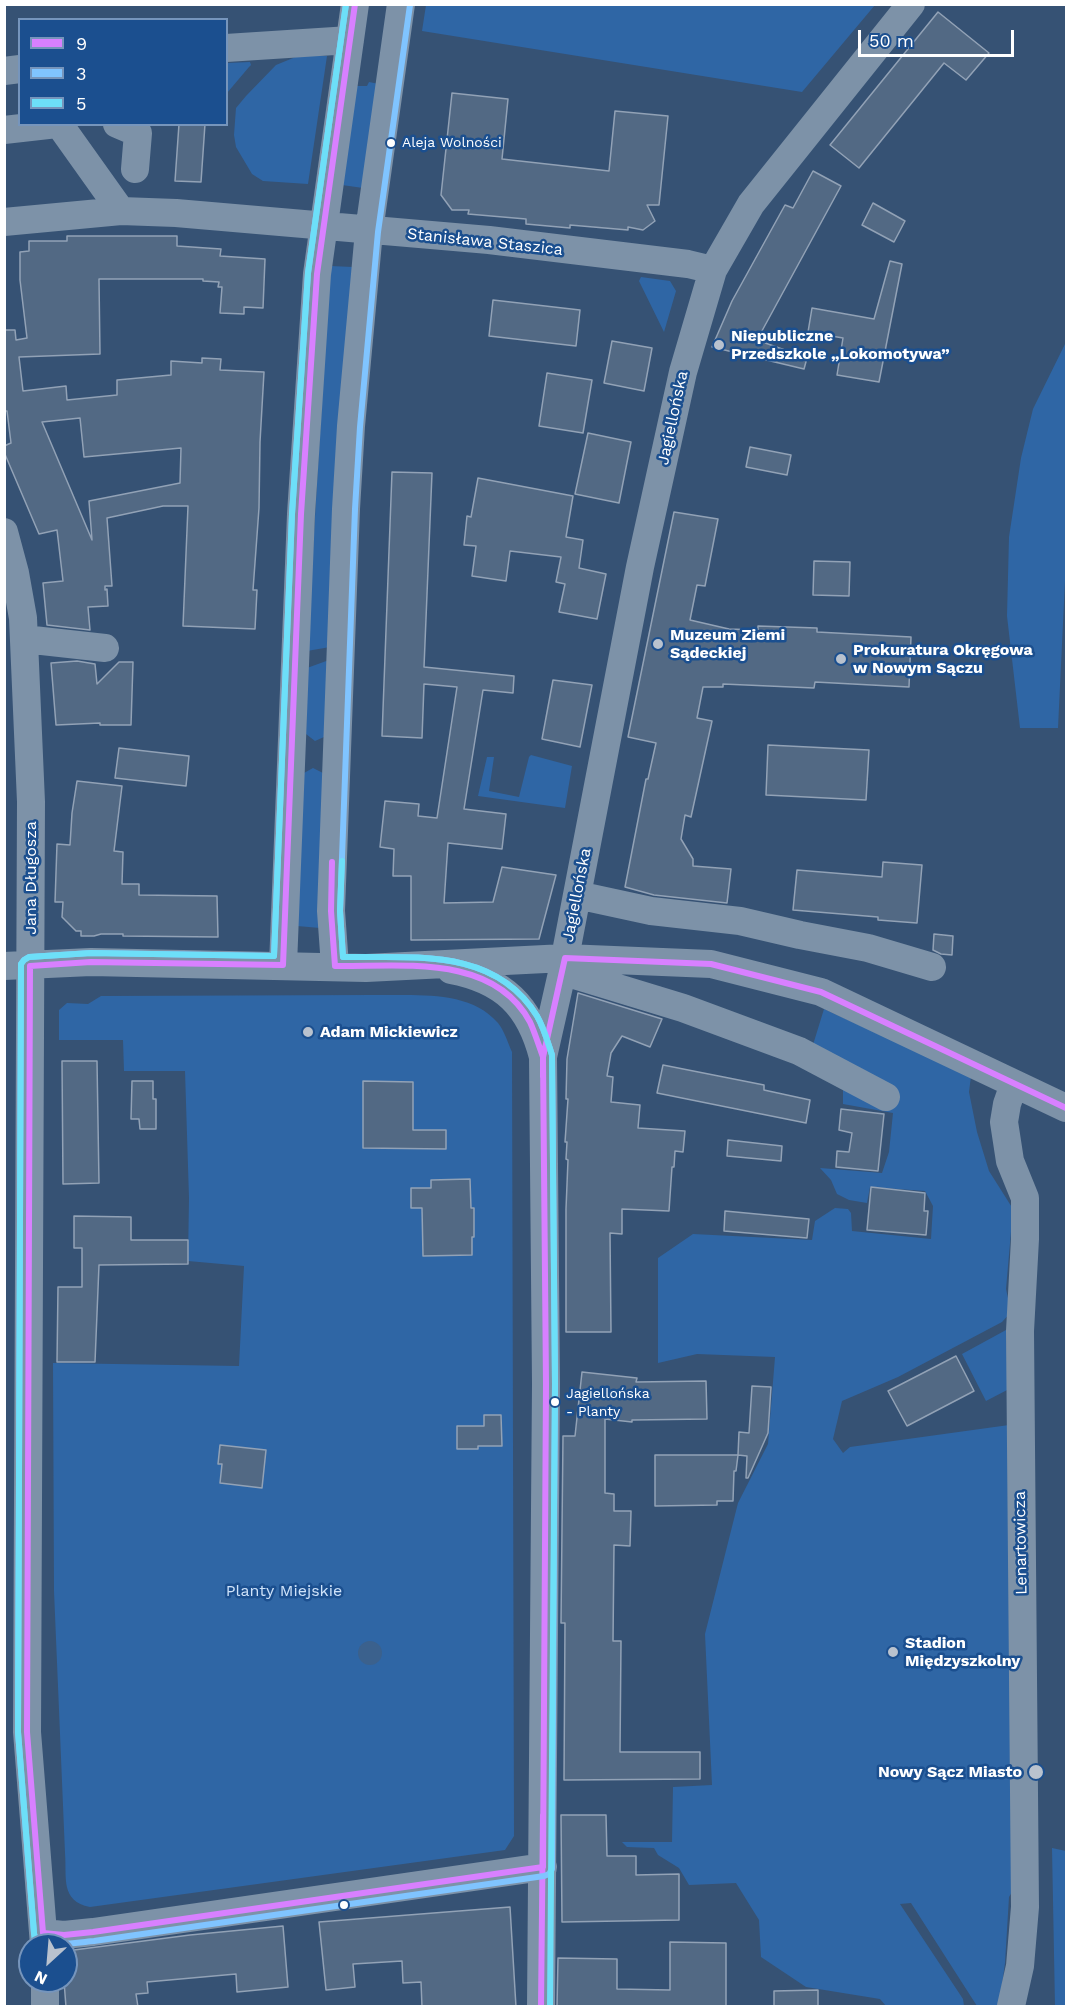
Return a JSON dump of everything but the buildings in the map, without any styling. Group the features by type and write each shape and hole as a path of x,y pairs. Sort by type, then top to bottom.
{"street":[{"path":"283,965 301,514 317,274 355,4"},
{"path":"335,966 331,911 345,509 369,231 401,4"},
{"name":"Jagiellońska","path":"541,2007 546,1383 543,1057 564,966 640,567 680,384 713,270 752,204 911,4"},
{"path":"228,48 350,40"},
{"path":"4,130 40,126"},
{"path":"59,126 121,210"},
{"path":"122,126 138,133 135,169"},
{"name":"Stanisława Staszica","path":"4,222 121,210 176,213 489,240 688,264 713,270"},
{"name":"Jana Długosza","path":"4,532 15,573 24,639 31,802 17,966 16,1731 42,1933"},
{"path":"24,639 105,648"},
{"path":"291,755 336,757"},
{"path":"577,895 651,911 740,921 868,948 932,967"},
{"path":"17,966 91,962 366,968 711,964 821,992 1066,1108"},
{"path":"420,966 466,973 499,987 521,1007 530,1020 537,1034 543,1057"},
{"path":"564,966 578,976 683,1008 798,1051 886,1097"},
{"name":"Lenartowicza","path":"1011,2007 1020,1966 1025,1907 1020,1389 1025,1198 1010,1161 1004,1122 1014,1084"},
{"path":"78,1934 543,1867"}],"green space":[{"path":"426,4 875,5 802,92 422,31"},
{"path":"298,56 327,56 308,184 263,181 252,174 236,147 234,135 236,108 276,65"},
{"path":"250,62 251,65 228,92 228,63"},
{"path":"369,82 379,84 363,188 342,185 356,86 367,86"},
{"path":"330,266 353,267 330,647 307,651"},
{"path":"641,277 670,281 676,291 664,332 639,281"},
{"path":"1066,342 1066,560 1058,728 1020,728 1007,616 1009,537 1021,458 1033,409"},
{"path":"329,660 324,737 315,741 306,734 307,668"},
{"path":"531,755 572,766 565,808 478,796 487,757 494,757 489,791 519,797"},
{"path":"313,768 323,773 320,928 297,926 304,773"},
{"name":"Planty Miejskie","path":"423,995 457,999 486,1012 498,1023 512,1052 514,1836 505,1850 90,1907 80,1904 69,1894 66,1879 54,1591 53,1363 239,1366 244,1266 188,1261 189,1198 185,1071 124,1071 123,1040 59,1040 59,1010 67,1003 88,1004 101,996"},
{"path":"824,1009 971,1076 969,1092 977,1132 989,1171 1013,1209 1006,1289 1011,1312 1002,1322 898,1377 842,1401 833,1439 843,1453 850,1447 1009,1425 1012,1892 1009,1897 1005,1963 999,2006 977,2006 911,1903 900,1904 963,1999 964,2006 886,2006 880,1999 806,1987 761,1957 759,1920 736,1883 689,1885 679,1868 658,1855 654,1848 627,1847 622,1842 672,1842 673,1787 712,1785 705,1634 738,1503 768,1444 775,1357 697,1354 658,1363 658,1258 693,1234 812,1240 815,1221 835,1208 848,1209 851,1213 852,1231 931,1239 933,1206 925,1191 870,1187 867,1203 849,1200 837,1194 831,1180 820,1168 882,1173 889,1152 893,1113 843,1104 843,1088 812,1048"},
{"path":"1006,1330 1009,1389 986,1401 962,1354"},
{"path":"1052,1848 1066,1851 1066,2006 1055,2006"}],"shaded area":[{"path":"370,1641 379,1644 382,1653 379,1662 370,1665 361,1662 358,1653 361,1644"}],"transit line":[{"name":"3","path":"346,4 308,273 292,514 274,956 91,953 29,957 21,964 18,1732 34,1934 38,1939 52,1944 94,1941 544,1876 552,1869 555,1384 552,1055 537,1016 519,994 499,978 476,967 424,958 343,957 340,911 360,427 378,232 410,5"},
{"name":"5","path":"34,1933 18,1732 21,964 29,957 91,953 274,956 292,514 308,273 346,4"},
{"name":"9","path":"355,4 317,274 301,514 283,965 91,962 30,966 27,1732 43,1933 64,1935 93,1932 543,1867"},
{"name":"5","path":"342,861 340,911 343,957 424,958 476,967 499,978 519,994 537,1016 552,1055 555,1384 550,2006"},
{"name":"9","path":"332,862 331,911 335,966 388,965 443,968 469,974 493,984 514,1000 530,1022 543,1057 546,1384 543,1867"},
{"name":"9","path":"543,1077 543,1057 565,958 711,964 821,992 1066,1108"},
{"name":"9","path":"541,2006 543,1815"}],"place":[{"name":"Aleja Wolności","path":"391,143"},
{"name":"Niepubliczne Przedszkole „Lokomotywa”","path":"719,345"},
{"name":"Muzeum Ziemi Sądeckiej","path":"658,644"},
{"name":"Prokuratura Okręgowa w Nowym Sączu","path":"841,659"},
{"name":"Adam Mickiewicz","path":"308,1032"},
{"name":"Jagiellońska - Planty","path":"555,1402"},
{"name":"Stadion Międzyszkolny","path":"893,1652"},
{"name":"Nowy Sącz Miasto","path":"1036,1772"}]}
